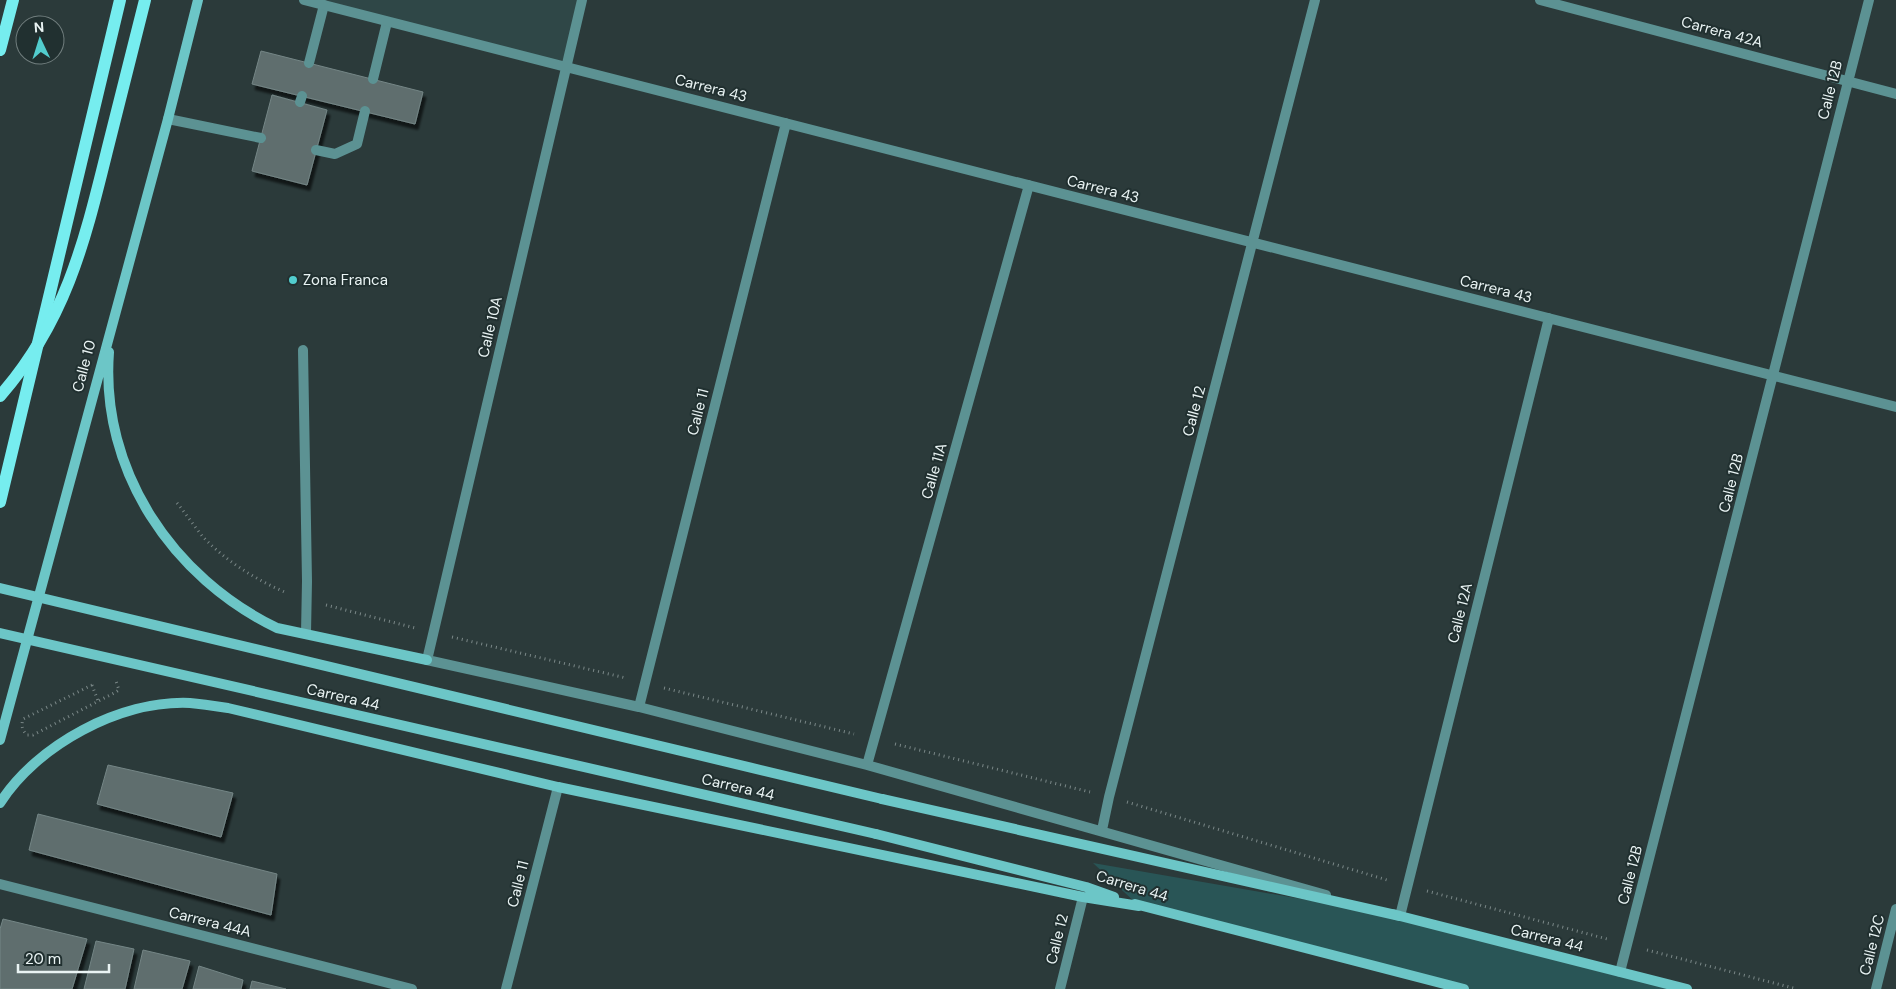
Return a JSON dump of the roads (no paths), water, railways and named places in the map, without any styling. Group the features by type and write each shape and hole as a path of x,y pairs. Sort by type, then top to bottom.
{"main road":[{"path":"0,50 13,0"},
{"path":"0,502 120,0"},
{"path":"0,396 17,376 52,321 64,296 89,226 145,0"},
{"name":"Calle 10","path":"0,740 168,119 198,0"},
{"path":"110,330 108,371 110,396 115,427 124,459 136,489 152,518 190,568 222,596 258,619 277,628 427,660"},
{"name":"Carrera 44","path":"0,588 882,799 1400,916 1687,989"},
{"name":"Carrera 44","path":"0,633 876,834 1086,887 1139,906 1464,989"},
{"path":"0,803 15,782 33,764 72,736 126,712 147,707 188,703 228,708 558,787 1083,897 1139,906"}],"street":[{"name":"Carrera 43","path":"304,0 1896,406"},
{"name":"Calle 10A","path":"427,660 582,0"},
{"name":"Calle 12","path":"1102,830 1316,0"},
{"name":"Carrera 42A","path":"1540,0 1896,94"},
{"name":"Calle 12B","path":"1620,972 1774,375 1868,0"},
{"path":"310,64 324,5"},
{"path":"373,79 387,22"},
{"path":"316,150 335,154 357,144 365,111"},
{"path":"168,119 260,138"},
{"name":"Calle 11","path":"639,707 786,123"},
{"name":"Calle 11A","path":"867,765 1030,185"},
{"name":"Calle 12A","path":"1400,916 1549,318"},
{"path":"303,350 307,581 306,633"},
{"name":"Carrera 44","path":"427,660 639,707 867,765 1102,830 1400,916"},
{"name":"Calle 11","path":"506,989 558,787"},
{"name":"Carrera 44A","path":"0,884 412,989"},
{"name":"Calle 12","path":"1060,989 1083,897"},
{"name":"Calle 12C","path":"1876,989 1896,909"}],"place":[{"name":"Zona Franca","path":"293,280"}]}
